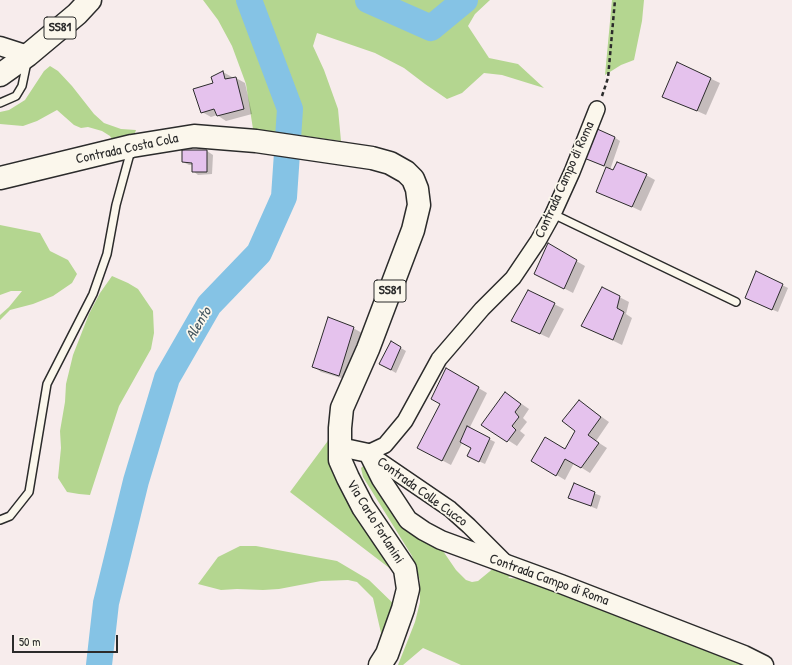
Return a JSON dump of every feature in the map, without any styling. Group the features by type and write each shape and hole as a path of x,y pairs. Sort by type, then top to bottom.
{"main road":[{"name":"SS81","path":"0,75 28,55 77,14 90,0"},
{"name":"Contrada Costa Cola","path":"0,178 132,146 194,136 256,141 372,158 390,163 406,172 413,179 417,189 419,205 413,230 368,349 342,408 340,447"},
{"name":"Via Carlo Forlanini","path":"340,447 340,460 348,478 363,507 404,569 406,576 408,589 403,609 387,654 380,665"}],"street":[{"path":"0,46 28,55"},
{"name":"Contrada Campo di Roma","path":"597,109 572,172 553,214 538,241 513,278 482,309 439,359 405,420 385,446 368,453 381,479 408,520 424,531 441,540 562,584 744,655 764,665"},
{"path":"340,447 368,453"},
{"name":"Contrada Colle Cucco","path":"368,453 450,509 508,565"}],"lane":[{"path":"0,103 16,96 22,86 28,55"},
{"path":"0,520 10,516 29,492 47,384 93,294 107,254 116,205 132,146"},
{"path":"553,214 736,302"}],"path":[{"path":"597,109 608,78 615,0"}],"green space":[{"path":"203,0 490,0 475,14 468,26 489,58 518,64 544,88 502,75 484,73 462,93 447,99 404,68 375,53 317,33 313,46 324,70 338,109 341,141 253,129 246,84 232,46 218,20"},
{"path":"612,0 644,0 642,21 634,60 621,65 605,75"},
{"path":"50,66 58,71 94,114 104,123 121,129 136,130 133,138 113,141 110,136 102,131 88,127 81,128 74,125 57,110 37,121 23,126 0,124 0,112 9,110 25,100 44,71"},
{"path":"0,225 40,233 50,251 68,260 77,274 72,283 53,296 33,304 10,310 0,320 0,315 9,307 22,291 11,291 0,295"},
{"path":"112,276 138,289 153,311 154,333 151,349 119,406 90,495 67,492 58,478 61,448 60,431 65,402 66,384 73,355 89,314 100,293"},
{"path":"330,438 336,441 338,459 342,474 351,491 382,539 402,577 404,592 400,609 374,665 369,665 377,650 381,633 373,598 357,582 348,580 321,581 279,589 263,590 221,590 198,584 218,557 240,546 256,546 337,561 369,580 399,609 400,587 392,570 290,492"},
{"path":"364,465 443,551 456,570 466,580 472,582 478,581 495,567 514,573 508,578 527,579 751,665 461,665 423,648 403,665 398,665 415,622 420,602 420,581 412,556 363,477 361,468"}],"building":[{"path":"677,62 711,78 697,111 662,97"},
{"path":"223,71 225,79 236,77 244,109 217,116 214,109 201,113 193,89 213,83 211,77"},
{"path":"595,128 615,137 604,166 584,158"},
{"path":"182,150 207,150 207,172 192,172 192,163 182,162"},
{"path":"617,162 647,174 632,207 596,192 606,167 613,170"},
{"path":"548,243 577,260 564,289 534,274"},
{"path":"756,271 783,284 772,310 745,298"},
{"path":"602,287 620,296 617,308 624,312 613,340 581,326"},
{"path":"528,290 555,303 540,334 511,321"},
{"path":"328,317 354,327 339,376 312,367"},
{"path":"391,341 401,347 391,370 379,364"},
{"path":"446,368 479,387 442,461 417,448 440,404 431,399"},
{"path":"505,392 521,404 515,412 519,417 512,426 516,430 507,442 481,425"},
{"path":"579,400 601,417 588,435 599,443 581,468 565,459 556,476 531,461 545,437 565,449 575,431 562,421"},
{"path":"467,426 490,438 479,462 467,456 471,448 460,442"},
{"path":"574,483 595,492 591,506 568,498"}],"waterway":[{"name":"Alento","path":"99,665 106,603 136,481 167,378 209,305 259,253 284,197 290,109 249,0"},
{"name":"Alento","path":"368,0 431,28 465,0"}]}
